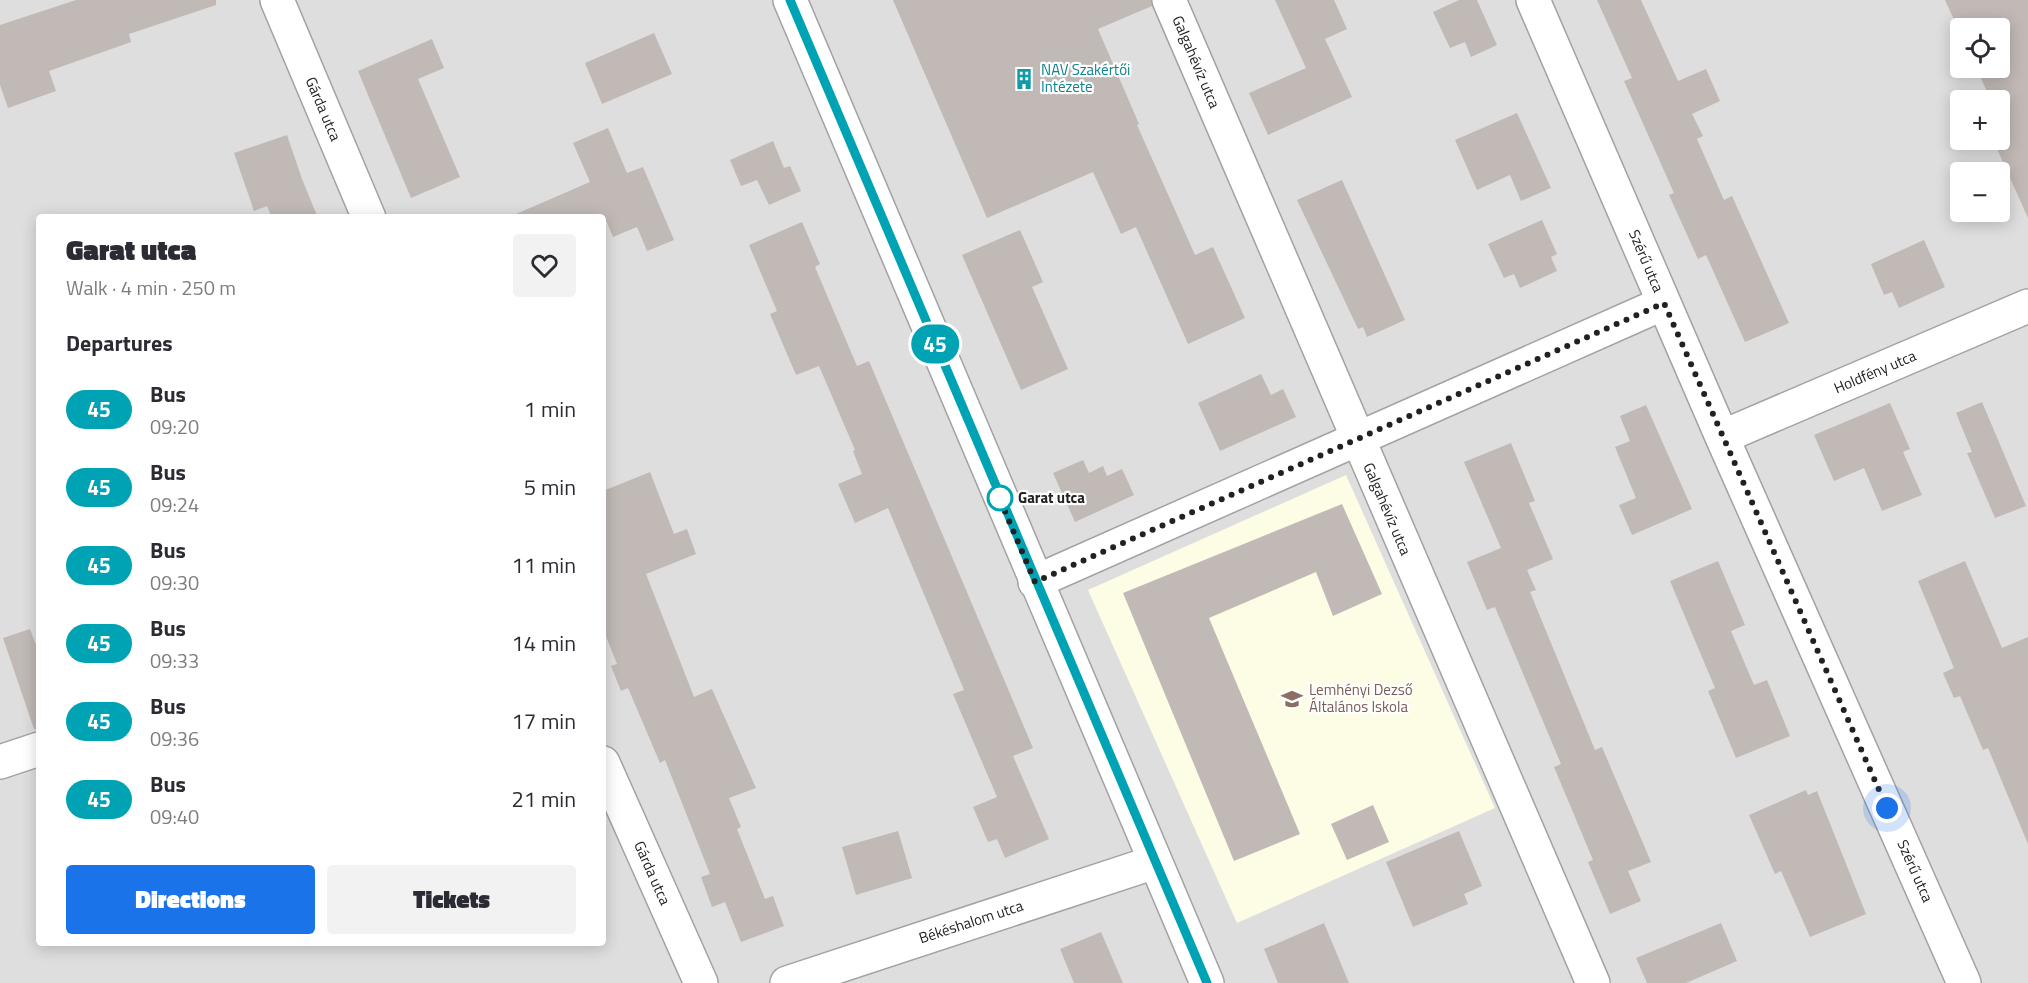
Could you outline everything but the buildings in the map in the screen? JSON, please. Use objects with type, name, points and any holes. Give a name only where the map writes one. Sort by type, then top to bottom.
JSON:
[{"type":"street","name":"Gárda utca","points":[[277,0],[367,214]]},
{"type":"street","points":[[789,0],[1207,983]]},
{"type":"street","name":"Galgahévíz utca","points":[[1169,0],[1593,983]]},
{"type":"street","name":"Szérű utca","points":[[1533,0],[1722,437],[1964,983]]},
{"type":"street","points":[[1035,582],[1664,303]]},
{"type":"street","name":"Holdfény utca","points":[[1722,437],[2028,306]]},
{"type":"street","points":[[0,762],[36,750]]},
{"type":"street","name":"Gárda utca","points":[[606,770],[701,983]]},
{"type":"street","name":"Békéshalom utca","points":[[788,983],[1155,862]]},
{"type":"shaded area","points":[[0,0],[2028,0],[2028,983],[0,983]]},
{"type":"shaded area","name":"Lemhényi Dezső Általános Iskola","points":[[1346,475],[1495,808],[1237,923],[1088,590]]},
{"type":"bus line","name":"45","points":[[790,0],[1207,983]]},
{"type":"place","name":"NAV Szakértői Intézete","points":[[1024,79]]},
{"type":"place","name":"Garat utca","points":[[1000,498]]},
{"type":"place","name":"Lemhényi Dezső Általános Iskola","points":[[1292,699]]},
{"type":"route","points":[[1000,498],[998,495],[1035,582],[1664,303],[1887,808]]}]
